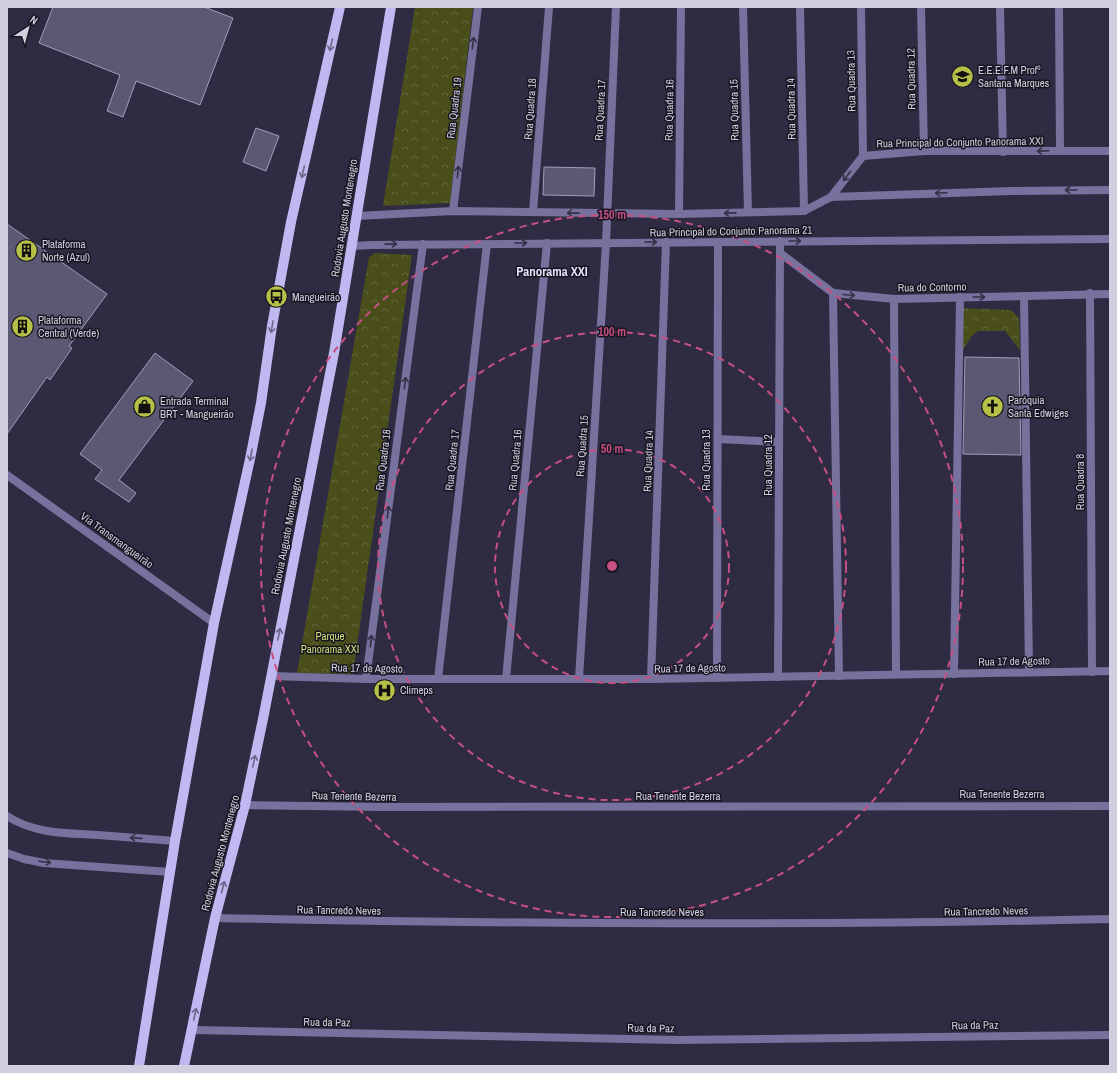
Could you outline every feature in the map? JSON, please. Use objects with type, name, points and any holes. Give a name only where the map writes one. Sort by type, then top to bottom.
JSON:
[{"type":"main road","points":[[139,1066],[175,841],[214,623],[251,452],[291,222],[340,7]]},
{"type":"main road","name":"Rodovia Augusto Montenegro","points":[[184,1066],[215,918],[246,805],[334,353],[391,7]]},
{"type":"street","name":"Rua Quadra 19","points":[[453,211],[478,7]]},
{"type":"street","name":"Rua Quadra 18","points":[[533,212],[549,7]]},
{"type":"street","name":"Rua Quadra 17","points":[[606,214],[616,7]]},
{"type":"street","name":"Rua Quadra 16","points":[[678,214],[681,7]]},
{"type":"street","name":"Rua Quadra 15","points":[[743,7],[748,212]]},
{"type":"street","name":"Rua Quadra 14","points":[[800,7],[804,210]]},
{"type":"street","name":"Rua Quadra 13","points":[[861,7],[863,156]]},
{"type":"street","name":"Rua Quadra 12","points":[[921,7],[924,151]]},
{"type":"street","points":[[1000,7],[1003,152]]},
{"type":"street","points":[[1059,7],[1060,150]]},
{"type":"street","name":"Rua Principal do Conjunto Panorama XXI","points":[[831,197],[863,156],[924,151],[1110,151]]},
{"type":"street","name":"Rua Principal do Conjunto Panorama 21","points":[[357,216],[453,211],[606,214],[748,212],[804,210],[831,197],[1012,191],[1110,190]]},
{"type":"street","name":"Rua Quadra 15","points":[[579,679],[606,243],[606,214]]},
{"type":"street","name":"Rua Principal do Conjunto Panorama 21","points":[[352,246],[423,244],[1110,238]]},
{"type":"street","points":[[780,241],[780,253],[833,293],[839,676]]},
{"type":"street","name":"Rua Quadra 14","points":[[651,680],[666,242]]},
{"type":"street","name":"Rua Quadra 13","points":[[717,678],[718,242]]},
{"type":"street","name":"Rua Quadra 16","points":[[506,679],[547,243]]},
{"type":"street","name":"Rua Quadra 18","points":[[366,679],[423,244]]},
{"type":"street","name":"Rua Quadra 17","points":[[438,679],[487,244]]},
{"type":"street","name":"Rua Quadra 12","points":[[778,677],[780,253]]},
{"type":"street","name":"Rua do Contorno","points":[[833,293],[894,299],[1090,293],[1110,294]]},
{"type":"street","name":"Rua Quadra 8","points":[[1090,293],[1092,672]]},
{"type":"street","points":[[1024,296],[1029,671]]},
{"type":"street","points":[[954,674],[960,297]]},
{"type":"street","points":[[894,299],[896,674]]},
{"type":"street","points":[[718,439],[779,442]]},
{"type":"street","name":"Via Transmangueirão","points":[[7,475],[214,623]]},
{"type":"street","name":"Rua 17 de Agosto","points":[[271,676],[366,679],[651,680],[954,674],[1029,671],[1110,671]]},
{"type":"street","name":"Rua Tenente Bezerra","points":[[246,805],[382,807],[1110,806]]},
{"type":"street","points":[[7,816],[17,823],[33,829],[54,832],[175,841]]},
{"type":"street","points":[[7,853],[24,859],[44,863],[170,872]]},
{"type":"street","name":"Rua Tancredo Neves","points":[[215,918],[507,924],[958,922],[1110,919]]},
{"type":"street","name":"Rua da Paz","points":[[192,1030],[677,1040],[1110,1035]]},
{"type":"green space","points":[[415,7],[473,7],[450,203],[383,206]]},
{"type":"green space","name":"Parque Panorama XXI","points":[[375,253],[412,255],[353,674],[297,673],[369,257]]},
{"type":"green space","points":[[960,308],[1011,310],[1019,318],[1020,350],[1005,331],[978,331],[971,337],[958,358]]},
{"type":"building","points":[[53,7],[204,7],[233,18],[200,105],[136,81],[123,117],[107,111],[120,75],[39,43]]},
{"type":"building","points":[[256,128],[279,136],[266,171],[243,162]]},
{"type":"building","points":[[544,167],[595,168],[594,196],[543,195]]},
{"type":"building","points":[[7,224],[107,294],[69,346],[72,348],[50,380],[47,377],[7,434]]},
{"type":"building","name":"Entrada Terminal BRT - Mangueirão","points":[[155,353],[193,381],[119,480],[136,493],[129,502],[95,479],[102,470],[80,454]]},
{"type":"building","name":"Paróquia Santa Edwiges","points":[[965,357],[1019,358],[1021,455],[963,454]]},
{"type":"place","name":"E.E.E.F.M Profº Santana Marques","points":[[962,76]]},
{"type":"place","name":"Plataforma Norte (Azul)","points":[[26,250]]},
{"type":"place","name":"Mangueirão","points":[[277,297]]},
{"type":"place","name":"Plataforma Central (Verde)","points":[[23,326]]},
{"type":"place","name":"Paróquia Santa Edwiges","points":[[992,406]]},
{"type":"place","name":"Entrada Terminal BRT - Mangueirão","points":[[144,407]]},
{"type":"place","name":"Climeps","points":[[385,690]]},
{"type":"district","name":"Panorama XXI","points":[[552,271]]}]
